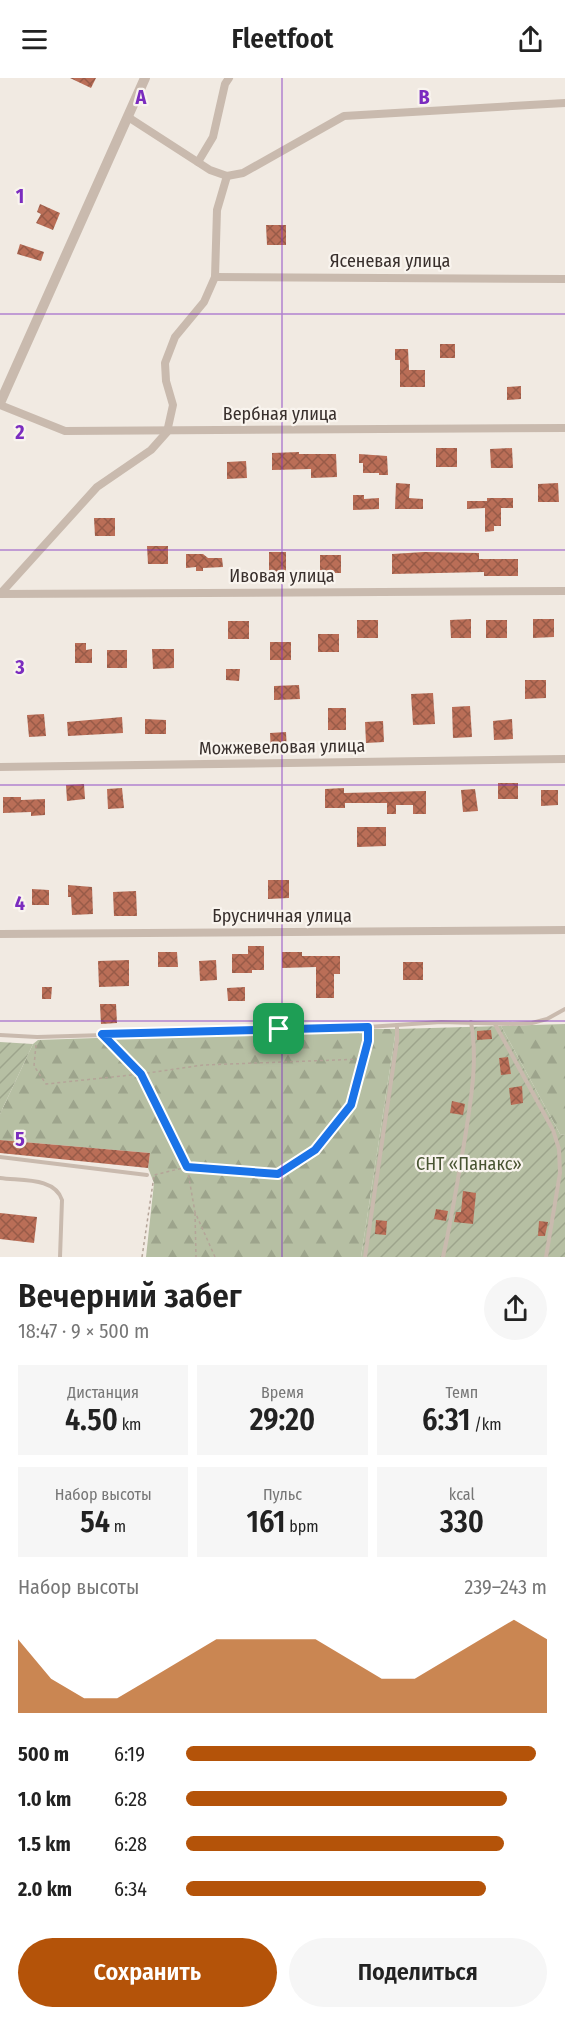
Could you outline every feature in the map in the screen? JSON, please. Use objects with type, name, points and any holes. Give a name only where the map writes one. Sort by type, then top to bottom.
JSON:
[{"type":"street","points":[[0,404],[145,78]]},
{"type":"street","points":[[198,162],[213,137],[225,84],[229,78]]},
{"type":"street","points":[[128,117],[210,170],[227,176],[243,173],[344,116],[565,103]]},
{"type":"street","points":[[1,594],[97,487],[151,450],[167,432],[173,405],[166,381],[165,363],[175,337],[204,302],[215,277],[217,210],[227,176]]},
{"type":"street","name":"Ясеневая улица","points":[[215,277],[565,279]]},
{"type":"street","name":"Вербная улица","points":[[0,404],[65,431],[565,429]]},
{"type":"street","name":"Ивовая улица","points":[[1,594],[565,591]]},
{"type":"street","name":"Можжевеловая улица","points":[[0,767],[565,759]]},
{"type":"street","name":"Брусничная улица","points":[[0,934],[565,930]]},
{"type":"lane","points":[[0,1035],[37,1037],[471,1022],[532,1023],[547,1019],[565,1009]]},
{"type":"lane","points":[[443,1257],[454,1208],[472,1091],[474,1050],[471,1022]]},
{"type":"lane","points":[[495,1024],[553,1130],[559,1149],[560,1173],[546,1257]]},
{"type":"lane","points":[[365,1257],[398,1041],[397,1025]]},
{"type":"lane","points":[[0,1157],[147,1175]]},
{"type":"lane","points":[[0,1178],[45,1184],[54,1187],[60,1193],[62,1200],[60,1257]]},
{"type":"path","points":[[147,1175],[187,1167],[278,1174],[315,1150],[351,1105],[368,1041],[368,1027]]},
{"type":"path","points":[[102,1034],[141,1074],[187,1167],[195,1212],[196,1257]]},
{"type":"path","points":[[37,1037],[34,1066],[46,1084],[203,1065],[363,1059]]},
{"type":"path","points":[[142,1257],[154,1175]]},
{"type":"path","points":[[195,1212],[215,1257]]},
{"type":"green space","points":[[565,1024],[565,1135],[560,1134],[501,1026]]},
{"type":"green space","name":"СНТ «Панакс»","points":[[501,1026],[560,1134],[565,1135],[565,1257],[361,1257],[396,1029]]},
{"type":"green space","points":[[396,1029],[361,1257],[146,1257],[154,1183],[148,1168],[150,1153],[0,1140],[0,1114],[33,1044],[38,1040]]},
{"type":"green space","points":[[0,1042],[33,1044],[0,1114]]},
{"type":"building","points":[[70,78],[96,78],[91,88]]},
{"type":"building","points":[[40,204],[60,213],[53,230],[36,223],[41,214],[37,212]]},
{"type":"building","points":[[266,225],[286,225],[286,245],[267,245]]},
{"type":"building","points":[[20,244],[44,252],[41,261],[17,254]]},
{"type":"building","points":[[440,344],[455,344],[455,358],[440,358]]},
{"type":"building","points":[[395,349],[408,349],[409,370],[425,370],[425,387],[400,387],[400,360],[395,360]]},
{"type":"building","points":[[521,386],[521,399],[507,400],[507,387]]},
{"type":"building","points":[[436,448],[457,448],[457,467],[436,467]]},
{"type":"building","points":[[512,448],[513,468],[491,468],[490,449]]},
{"type":"building","points":[[299,452],[299,454],[336,454],[337,477],[311,478],[311,469],[272,470],[272,453]]},
{"type":"building","points":[[359,454],[387,456],[388,475],[363,473],[363,463],[359,463]]},
{"type":"building","points":[[246,461],[247,478],[227,479],[227,462]]},
{"type":"building","points":[[396,483],[410,484],[409,498],[423,499],[423,509],[395,509]]},
{"type":"building","points":[[558,483],[559,502],[538,502],[538,484]]},
{"type":"building","points":[[353,495],[364,495],[364,499],[379,498],[379,509],[353,510]]},
{"type":"building","points":[[487,498],[513,498],[513,508],[501,508],[501,526],[494,526],[494,531],[485,532],[485,508],[467,509],[467,501],[487,501]]},
{"type":"building","points":[[94,518],[115,518],[115,536],[95,536]]},
{"type":"building","points":[[147,546],[168,546],[168,564],[148,564]]},
{"type":"building","points":[[269,552],[286,552],[286,572],[269,572]]},
{"type":"building","points":[[479,553],[479,559],[518,559],[518,576],[484,576],[484,572],[392,574],[392,554]]},
{"type":"building","points":[[186,554],[203,554],[208,558],[222,558],[223,567],[203,568],[203,571],[196,571],[196,567],[186,568]]},
{"type":"building","points":[[320,555],[341,555],[341,573],[320,573]]},
{"type":"building","points":[[471,619],[471,638],[451,638],[450,620]]},
{"type":"building","points":[[533,619],[554,619],[554,637],[533,638]]},
{"type":"building","points":[[357,620],[378,620],[378,638],[357,638]]},
{"type":"building","points":[[486,620],[507,620],[507,638],[486,638]]},
{"type":"building","points":[[228,621],[249,621],[249,639],[228,639]]},
{"type":"building","points":[[318,634],[339,634],[339,652],[318,652]]},
{"type":"building","points":[[270,642],[291,642],[291,660],[270,660]]},
{"type":"building","points":[[75,643],[86,643],[86,650],[92,649],[92,663],[75,663]]},
{"type":"building","points":[[152,649],[174,649],[174,668],[153,669]]},
{"type":"building","points":[[107,650],[127,650],[127,668],[107,668]]},
{"type":"building","points":[[226,669],[240,669],[239,681],[226,680]]},
{"type":"building","points":[[525,680],[546,680],[546,698],[525,699]]},
{"type":"building","points":[[299,685],[300,699],[274,700],[274,686]]},
{"type":"building","points":[[433,693],[435,724],[413,725],[411,694]]},
{"type":"building","points":[[470,706],[472,737],[453,738],[452,707]]},
{"type":"building","points":[[328,708],[346,708],[346,730],[328,730]]},
{"type":"building","points":[[44,714],[46,736],[29,737],[27,715]]},
{"type":"building","points":[[122,717],[123,733],[68,736],[67,722]]},
{"type":"building","points":[[145,719],[166,720],[166,734],[145,734]]},
{"type":"building","points":[[512,719],[513,739],[494,740],[493,721]]},
{"type":"building","points":[[383,721],[384,742],[366,743],[365,722]]},
{"type":"building","points":[[286,732],[287,752],[271,753],[270,733]]},
{"type":"building","points":[[498,783],[518,783],[518,799],[498,799]]},
{"type":"building","points":[[84,784],[85,799],[67,801],[66,785]]},
{"type":"building","points":[[122,788],[124,808],[108,809],[107,789]]},
{"type":"building","points":[[344,788],[344,793],[426,791],[426,814],[413,814],[413,805],[396,805],[396,814],[387,814],[387,803],[345,803],[345,808],[325,808],[325,789]]},
{"type":"building","points":[[475,789],[478,811],[463,812],[461,790]]},
{"type":"building","points":[[541,790],[558,790],[558,805],[541,806]]},
{"type":"building","points":[[3,797],[21,797],[21,800],[45,799],[45,815],[31,816],[31,812],[3,813]]},
{"type":"building","points":[[357,827],[386,827],[386,846],[357,847]]},
{"type":"building","points":[[268,880],[289,880],[289,898],[268,899]]},
{"type":"building","points":[[68,885],[92,887],[93,914],[72,915]]},
{"type":"building","points":[[32,889],[49,890],[49,905],[32,905]]},
{"type":"building","points":[[136,891],[137,916],[114,916],[113,892]]},
{"type":"building","points":[[248,946],[264,946],[264,970],[252,970],[252,973],[232,973],[232,954],[248,954]]},
{"type":"building","points":[[158,952],[177,952],[178,967],[158,967]]},
{"type":"building","points":[[282,952],[302,952],[302,956],[340,956],[340,974],[334,974],[334,998],[316,998],[316,967],[282,968]]},
{"type":"building","points":[[129,960],[129,986],[99,987],[98,961]]},
{"type":"building","points":[[216,960],[217,980],[200,981],[199,961]]},
{"type":"building","points":[[403,962],[423,962],[423,980],[403,980]]},
{"type":"building","points":[[42,987],[52,987],[51,999],[42,999]]},
{"type":"building","points":[[245,987],[245,1001],[228,1001],[227,988]]},
{"type":"building","points":[[100,1004],[116,1004],[117,1023],[101,1024]]},
{"type":"building","points":[[491,1030],[492,1039],[477,1040],[477,1031]]},
{"type":"building","points":[[508,1057],[511,1074],[501,1075],[499,1058]]},
{"type":"building","points":[[522,1086],[523,1103],[511,1105],[509,1088]]},
{"type":"building","points":[[452,1101],[465,1104],[463,1115],[450,1113]]},
{"type":"building","points":[[0,1140],[150,1153],[148,1168],[0,1153]]},
{"type":"building","points":[[463,1191],[476,1193],[473,1224],[454,1222],[456,1212],[461,1212]]},
{"type":"building","points":[[436,1209],[448,1211],[446,1221],[434,1219]]},
{"type":"building","points":[[0,1213],[37,1217],[34,1243],[0,1239]]},
{"type":"building","points":[[376,1220],[387,1221],[386,1235],[375,1234]]},
{"type":"building","points":[[539,1221],[548,1222],[545,1236],[538,1236]]},
{"type":"route","points":[[368,1027],[368,1041],[351,1105],[315,1150],[278,1174],[187,1167],[141,1074],[102,1034],[191,1032],[279,1029],[368,1027]]}]
